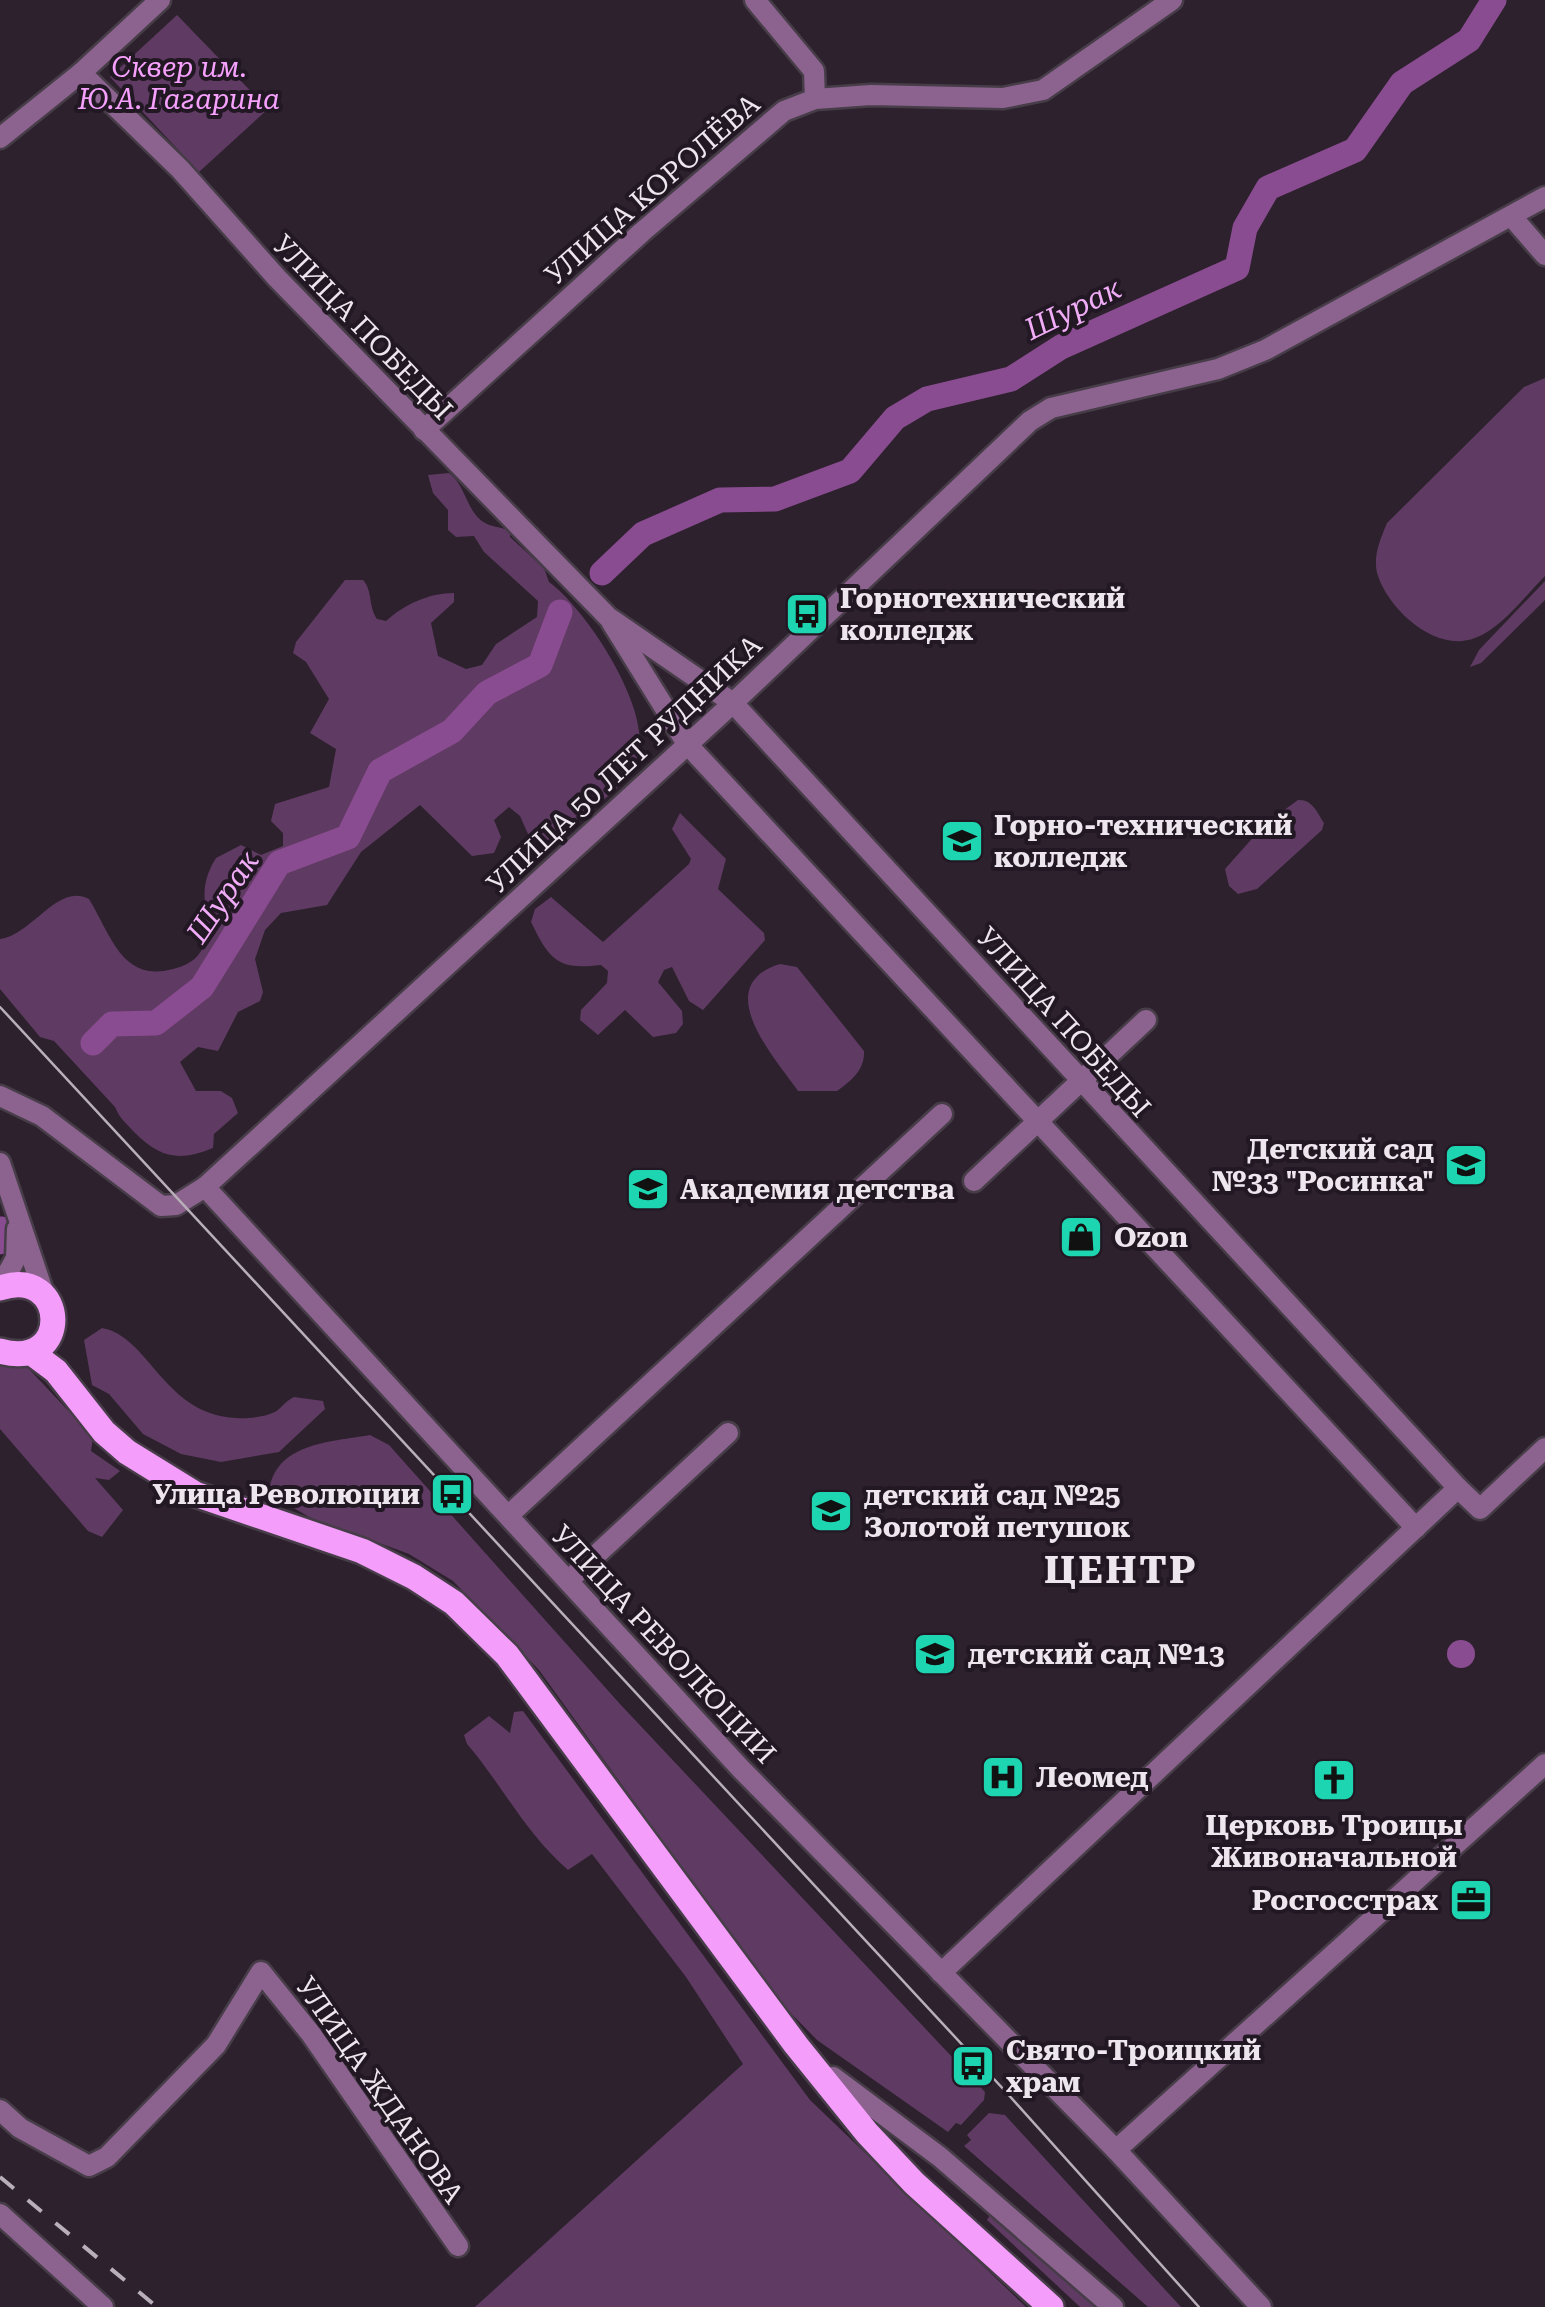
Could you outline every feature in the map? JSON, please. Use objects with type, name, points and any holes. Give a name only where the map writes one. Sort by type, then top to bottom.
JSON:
[{"type":"main road","points":[[0,1288],[24,1284],[44,1294],[83,1405]]},
{"type":"main road","points":[[0,1352],[16,1356],[32,1353],[44,1344],[54,1324]]},
{"type":"main road","points":[[32,1353],[56,1370],[104,1432],[127,1452],[195,1494],[362,1551],[414,1576],[454,1604],[507,1655],[796,2045],[914,2182],[1051,2307]]},
{"type":"street","points":[[0,138],[81,73],[160,0]]},
{"type":"street","points":[[755,0],[814,71],[815,100]]},
{"type":"street","name":"УЛИЦА КОРОЛЁВА","points":[[424,430],[784,110],[815,100],[894,94],[1003,98],[1043,90],[1172,0]]},
{"type":"street","name":"УЛИЦА ПОБЕДЫ","points":[[81,73],[180,169],[277,278],[608,617],[733,703],[1458,1488]]},
{"type":"street","name":"УЛИЦА 50 ЛЕТ РУДНИКА","points":[[205,1186],[733,703],[1030,421],[1052,408],[1218,369],[1265,350],[1545,197]]},
{"type":"street","points":[[1512,218],[1545,255]]},
{"type":"street","name":"УЛИЦА ПОБЕДЫ","points":[[608,617],[687,744],[1416,1528]]},
{"type":"street","points":[[974,1182],[1146,1020]]},
{"type":"street","points":[[0,1096],[42,1116],[161,1206],[176,1205],[205,1186]]},
{"type":"street","points":[[508,1515],[942,1114]]},
{"type":"street","points":[[0,1163],[44,1294]]},
{"type":"street","name":"УЛИЦА РЕВОЛЮЦИИ","points":[[205,1186],[741,1768],[1116,2150],[1261,2307]]},
{"type":"street","points":[[0,1288],[16,1258],[18,1212]]},
{"type":"street","points":[[569,1580],[728,1433]]},
{"type":"street","points":[[941,1973],[1458,1488],[1480,1510],[1545,1448]]},
{"type":"street","points":[[1116,2150],[1545,1764]]},
{"type":"street","name":"УЛИЦА ЖДАНОВА","points":[[0,2110],[20,2128],[89,2166],[107,2157],[216,2045],[262,1972],[458,2246]]},
{"type":"street","points":[[796,2045],[865,2105],[940,2157],[1114,2307]]},
{"type":"street","points":[[5,2226],[103,2307]]},
{"type":"green space","name":"Сквер им. Ю.А. Гагарина","points":[[177,15],[268,109],[199,172],[110,77]]},
{"type":"green space","points":[[1545,378],[1545,576],[1485,633],[1460,641],[1430,634],[1393,603],[1378,576],[1376,556],[1387,523],[1524,387]]},
{"type":"green space","points":[[449,473],[480,519],[510,531],[510,537],[544,568],[549,582],[580,613],[611,658],[634,707],[639,730],[636,760],[610,794],[548,840],[532,843],[520,816],[509,807],[494,820],[501,837],[494,853],[472,856],[420,805],[361,852],[327,905],[281,913],[265,930],[255,959],[263,992],[260,1001],[238,1012],[218,1051],[198,1047],[180,1062],[196,1091],[221,1091],[232,1098],[238,1113],[214,1134],[213,1148],[180,1156],[161,1152],[134,1132],[54,1041],[40,1037],[0,989],[0,939],[23,929],[56,903],[78,896],[89,899],[120,953],[141,969],[173,969],[198,956],[206,936],[206,883],[216,858],[241,845],[261,855],[283,846],[283,833],[271,821],[275,804],[329,787],[336,749],[310,733],[329,699],[306,662],[293,653],[296,642],[345,580],[363,580],[377,619],[386,621],[418,601],[454,593],[454,602],[431,623],[438,656],[466,669],[482,665],[496,644],[537,617],[538,601],[484,552],[474,536],[456,537],[448,530],[448,510],[433,493],[428,475]]},
{"type":"green space","points":[[1545,581],[1545,600],[1481,663],[1470,667],[1479,650]]},
{"type":"green space","points":[[1298,800],[1314,807],[1324,823],[1322,830],[1257,889],[1238,894],[1229,886],[1225,869],[1265,824]]},
{"type":"green space","points":[[680,813],[726,859],[718,889],[764,933],[765,940],[703,1010],[689,1001],[672,967],[664,970],[658,982],[682,1011],[683,1024],[676,1033],[653,1037],[625,1010],[598,1035],[580,1020],[581,1010],[607,983],[608,971],[601,965],[575,966],[557,960],[531,922],[535,909],[551,897],[603,942],[689,864],[691,859],[672,829]]},
{"type":"green space","points":[[780,964],[797,967],[864,1051],[860,1069],[837,1091],[798,1091],[754,1023],[748,1005],[750,988],[759,974]]},
{"type":"green space","points":[[102,1328],[133,1345],[174,1390],[211,1414],[261,1416],[275,1412],[294,1397],[323,1401],[325,1409],[279,1452],[221,1462],[181,1454],[143,1434],[109,1394],[92,1385],[84,1340]]},
{"type":"green space","points":[[0,1364],[28,1368],[93,1437],[91,1451],[120,1471],[109,1480],[95,1478],[123,1510],[102,1537],[88,1531],[0,1429]]},
{"type":"green space","points":[[370,1435],[389,1445],[620,1704],[985,2092],[984,2100],[961,2125],[956,2123],[948,2132],[817,2040],[775,1997],[539,1670],[453,1581],[409,1554],[309,1517],[269,1493],[273,1476],[293,1455],[322,1443]]},
{"type":"green space","points":[[523,1711],[810,2100],[1026,2307],[475,2307],[743,2064],[686,1977],[592,1854],[568,1870],[539,1841],[467,1744],[464,1735],[489,1716],[510,1733],[514,1712]]},
{"type":"green space","points":[[989,2113],[1005,2115],[1181,2307],[1148,2307],[964,2146],[971,2140],[967,2135]]},
{"type":"green space","points":[[990,2215],[1096,2307],[1080,2307],[987,2220]]},
{"type":"shaded area","points":[[1461,1640],[1471,1644],[1475,1654],[1471,1664],[1461,1668],[1451,1664],[1447,1654],[1451,1644]]},
{"type":"waterway","name":"Шурак","points":[[602,573],[643,534],[720,500],[775,499],[850,471],[895,418],[927,399],[1011,379],[1061,347],[1237,268],[1245,228],[1268,188],[1355,150],[1402,83],[1469,40],[1494,0]]},
{"type":"waterway","name":"Шурак","points":[[93,1043],[112,1024],[156,1023],[202,987],[279,863],[348,837],[380,771],[452,731],[487,693],[540,665],[560,612]]},
{"type":"waterway","name":"Шурак","points":[[0,1242],[2,1229]]},
{"type":"tram line","points":[[0,1007],[1006,2092],[1199,2307]]},
{"type":"railway","points":[[0,2177],[157,2307]]},
{"type":"place","name":"Горнотехнический колледж","points":[[807,614]]},
{"type":"place","name":"Горно-технический колледж","points":[[962,841]]},
{"type":"place","name":"Детский сад №33 \"Росинка\"","points":[[1466,1165]]},
{"type":"place","name":"Академия детства","points":[[648,1189]]},
{"type":"place","name":"Ozon","points":[[1081,1237]]},
{"type":"place","name":"Улица Революции","points":[[452,1494]]},
{"type":"place","name":"детский сад №25 Золотой петушок","points":[[831,1511]]},
{"type":"place","name":"детский сад №13","points":[[935,1654]]},
{"type":"place","name":"Леомед","points":[[1003,1777]]},
{"type":"place","name":"Церковь Троицы Живоначальной","points":[[1334,1780]]},
{"type":"place","name":"Росгосстрах","points":[[1471,1900]]},
{"type":"place","name":"Свято-Троицкий храм","points":[[973,2066]]},
{"type":"district","name":"ЦЕНТР","points":[[1121,1570]]}]
